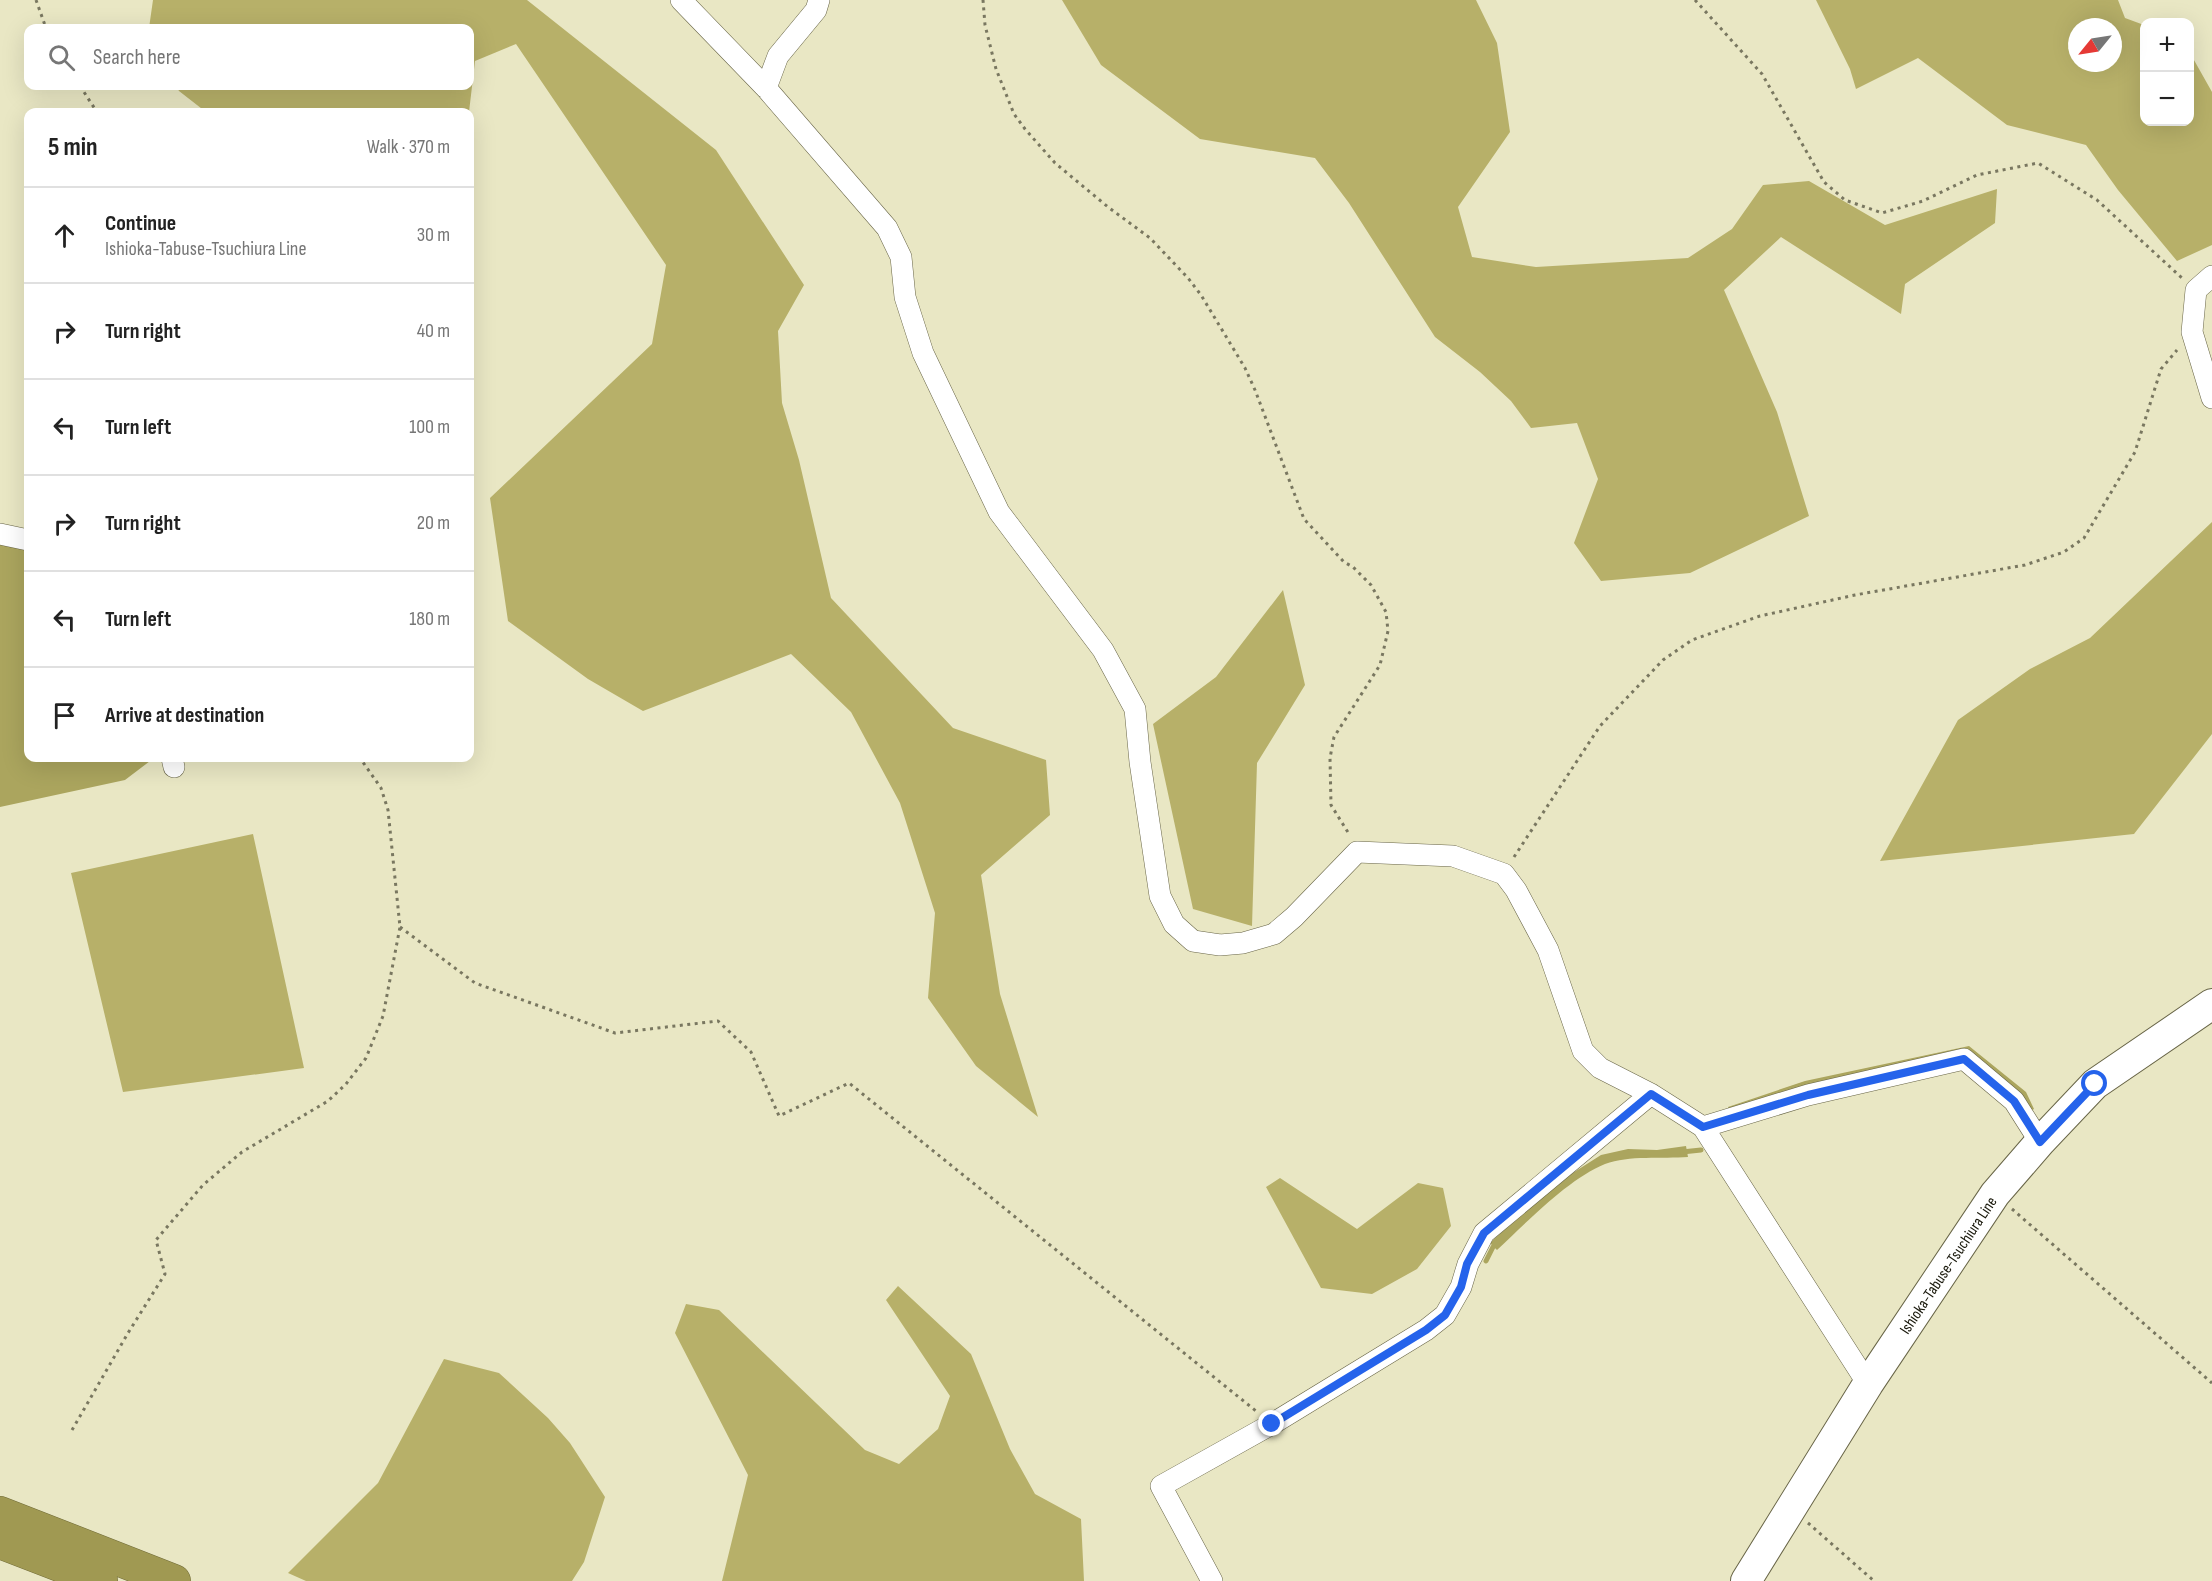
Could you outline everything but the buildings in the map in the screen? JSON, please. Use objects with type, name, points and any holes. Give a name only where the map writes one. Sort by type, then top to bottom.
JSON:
[{"type":"highway","points":[[0,1514],[174,1581]]},
{"type":"highway","points":[[0,1542],[101,1581]]},
{"type":"main road","name":"Ishioka-Tabuse-Tsuchiura Line","points":[[1746,1581],[1868,1384],[1995,1194],[2095,1084],[2212,1004]]},
{"type":"street","points":[[681,0],[766,88],[887,228],[901,257],[905,297],[923,353],[999,512],[1103,650],[1135,709],[1140,762],[1160,896],[1174,924],[1193,941],[1220,945],[1243,944],[1274,934],[1294,917],[1358,852],[1453,856],[1504,874],[1516,890],[1548,950],[1583,1051],[1600,1068],[1651,1094],[1703,1127],[1868,1384]]},
{"type":"street","points":[[766,88],[778,56],[816,10],[819,0]]},
{"type":"street","points":[[2212,276],[2196,290],[2192,332],[2212,398]]},
{"type":"street","points":[[0,534],[24,539]]},
{"type":"street","points":[[1703,1127],[1808,1095],[1964,1059],[2014,1101],[2040,1142]]},
{"type":"street","points":[[1212,1581],[1161,1486],[1272,1424],[1426,1330],[1445,1315],[1461,1287],[1467,1264],[1484,1233],[1651,1094]]},
{"type":"path","points":[[36,0],[45,24]]},
{"type":"path","points":[[983,0],[985,25],[996,69],[1014,114],[1055,163],[1150,238],[1188,278],[1245,368],[1304,519],[1344,562],[1353,567],[1371,585],[1386,612],[1388,631],[1380,665],[1334,738],[1330,758],[1331,805],[1358,852]]},
{"type":"path","points":[[1695,0],[1762,74],[1824,182],[1845,200],[1882,213],[1923,201],[1977,175],[2038,163],[2097,200],[2196,290]]},
{"type":"path","points":[[83,90],[94,108]]},
{"type":"path","points":[[1504,874],[1600,726],[1663,660],[1692,640],[1760,615],[1855,595],[2025,565],[2064,552],[2084,538],[2135,452],[2162,369],[2192,332]]},
{"type":"path","points":[[72,1431],[165,1274],[156,1240],[203,1185],[242,1152],[328,1101],[346,1084],[366,1058],[383,1016],[400,927],[388,810],[381,788],[363,762]]},
{"type":"path","points":[[400,927],[475,984],[615,1033],[718,1021],[751,1052],[779,1116],[849,1083],[1272,1424]]},
{"type":"path","points":[[1995,1194],[2212,1383]]},
{"type":"path","points":[[1791,1508],[1874,1581]]},
{"type":"shaded area","points":[[153,0],[527,0],[716,150],[804,285],[778,331],[782,403],[799,460],[831,598],[953,728],[1046,760],[1050,815],[981,875],[1000,994],[1038,1117],[976,1066],[928,998],[935,913],[900,803],[851,712],[791,654],[643,711],[588,679],[508,621],[490,498],[652,344],[666,265],[516,44],[475,61],[474,70],[474,24],[150,24]]},
{"type":"shaded area","points":[[1062,0],[1476,0],[1497,43],[1510,132],[1458,207],[1472,257],[1536,267],[1688,258],[1732,229],[1763,185],[1809,181],[1885,225],[1997,189],[1995,223],[1905,284],[1901,314],[1781,237],[1724,290],[1777,412],[1809,516],[1690,573],[1601,581],[1574,543],[1598,479],[1577,423],[1531,428],[1511,401],[1480,372],[1435,337],[1349,203],[1315,158],[1200,139],[1101,65]]},
{"type":"shaded area","points":[[1816,0],[2118,0],[2125,18],[2140,24],[2140,126],[2194,126],[2194,60],[2212,92],[2212,245],[2177,261],[2118,190],[2086,145],[2007,125],[1918,58],[1856,89],[1850,69]]},
{"type":"shaded area","points":[[472,90],[469,108],[201,108],[179,91]]},
{"type":"shaded area","points":[[2212,522],[2212,734],[2134,834],[1880,861],[1958,720],[2030,669],[2090,638]]},
{"type":"shaded area","points":[[0,544],[24,548],[24,762],[149,762],[125,780],[0,807]]},
{"type":"shaded area","points":[[1283,590],[1305,685],[1257,763],[1252,926],[1193,909],[1153,724],[1216,677]]},
{"type":"shaded area","points":[[253,834],[304,1068],[123,1092],[71,873]]},
{"type":"shaded area","points":[[1969,1046],[2026,1092],[2034,1109],[2025,1113],[1966,1054],[1731,1116],[1728,1107],[1805,1081]]},
{"type":"shaded area","points":[[1686,1146],[1688,1157],[1624,1159],[1605,1164],[1577,1180],[1548,1202],[1497,1250],[1490,1243],[1546,1190],[1601,1155],[1628,1149],[1657,1150]]},
{"type":"shaded area","points":[[1280,1178],[1357,1229],[1418,1183],[1443,1188],[1451,1226],[1417,1269],[1372,1294],[1321,1288],[1266,1187]]},
{"type":"shaded area","points":[[898,1286],[971,1354],[1010,1449],[1035,1494],[1081,1519],[1084,1581],[722,1581],[748,1475],[675,1333],[686,1304],[719,1310],[865,1450],[899,1464],[938,1429],[950,1396],[886,1300]]},
{"type":"shaded area","points":[[444,1359],[499,1373],[548,1418],[570,1443],[605,1497],[584,1562],[572,1581],[306,1581],[288,1573],[378,1483]]},
{"type":"waterway","points":[[1682,1152],[1701,1150]]},
{"type":"waterway","points":[[1486,1261],[1498,1242]]},
{"type":"route","points":[[1272,1424],[1426,1330],[1445,1315],[1461,1287],[1467,1264],[1484,1233],[1651,1094],[1703,1127],[1808,1095],[1964,1059],[2014,1101],[2040,1142],[2095,1084]]}]
